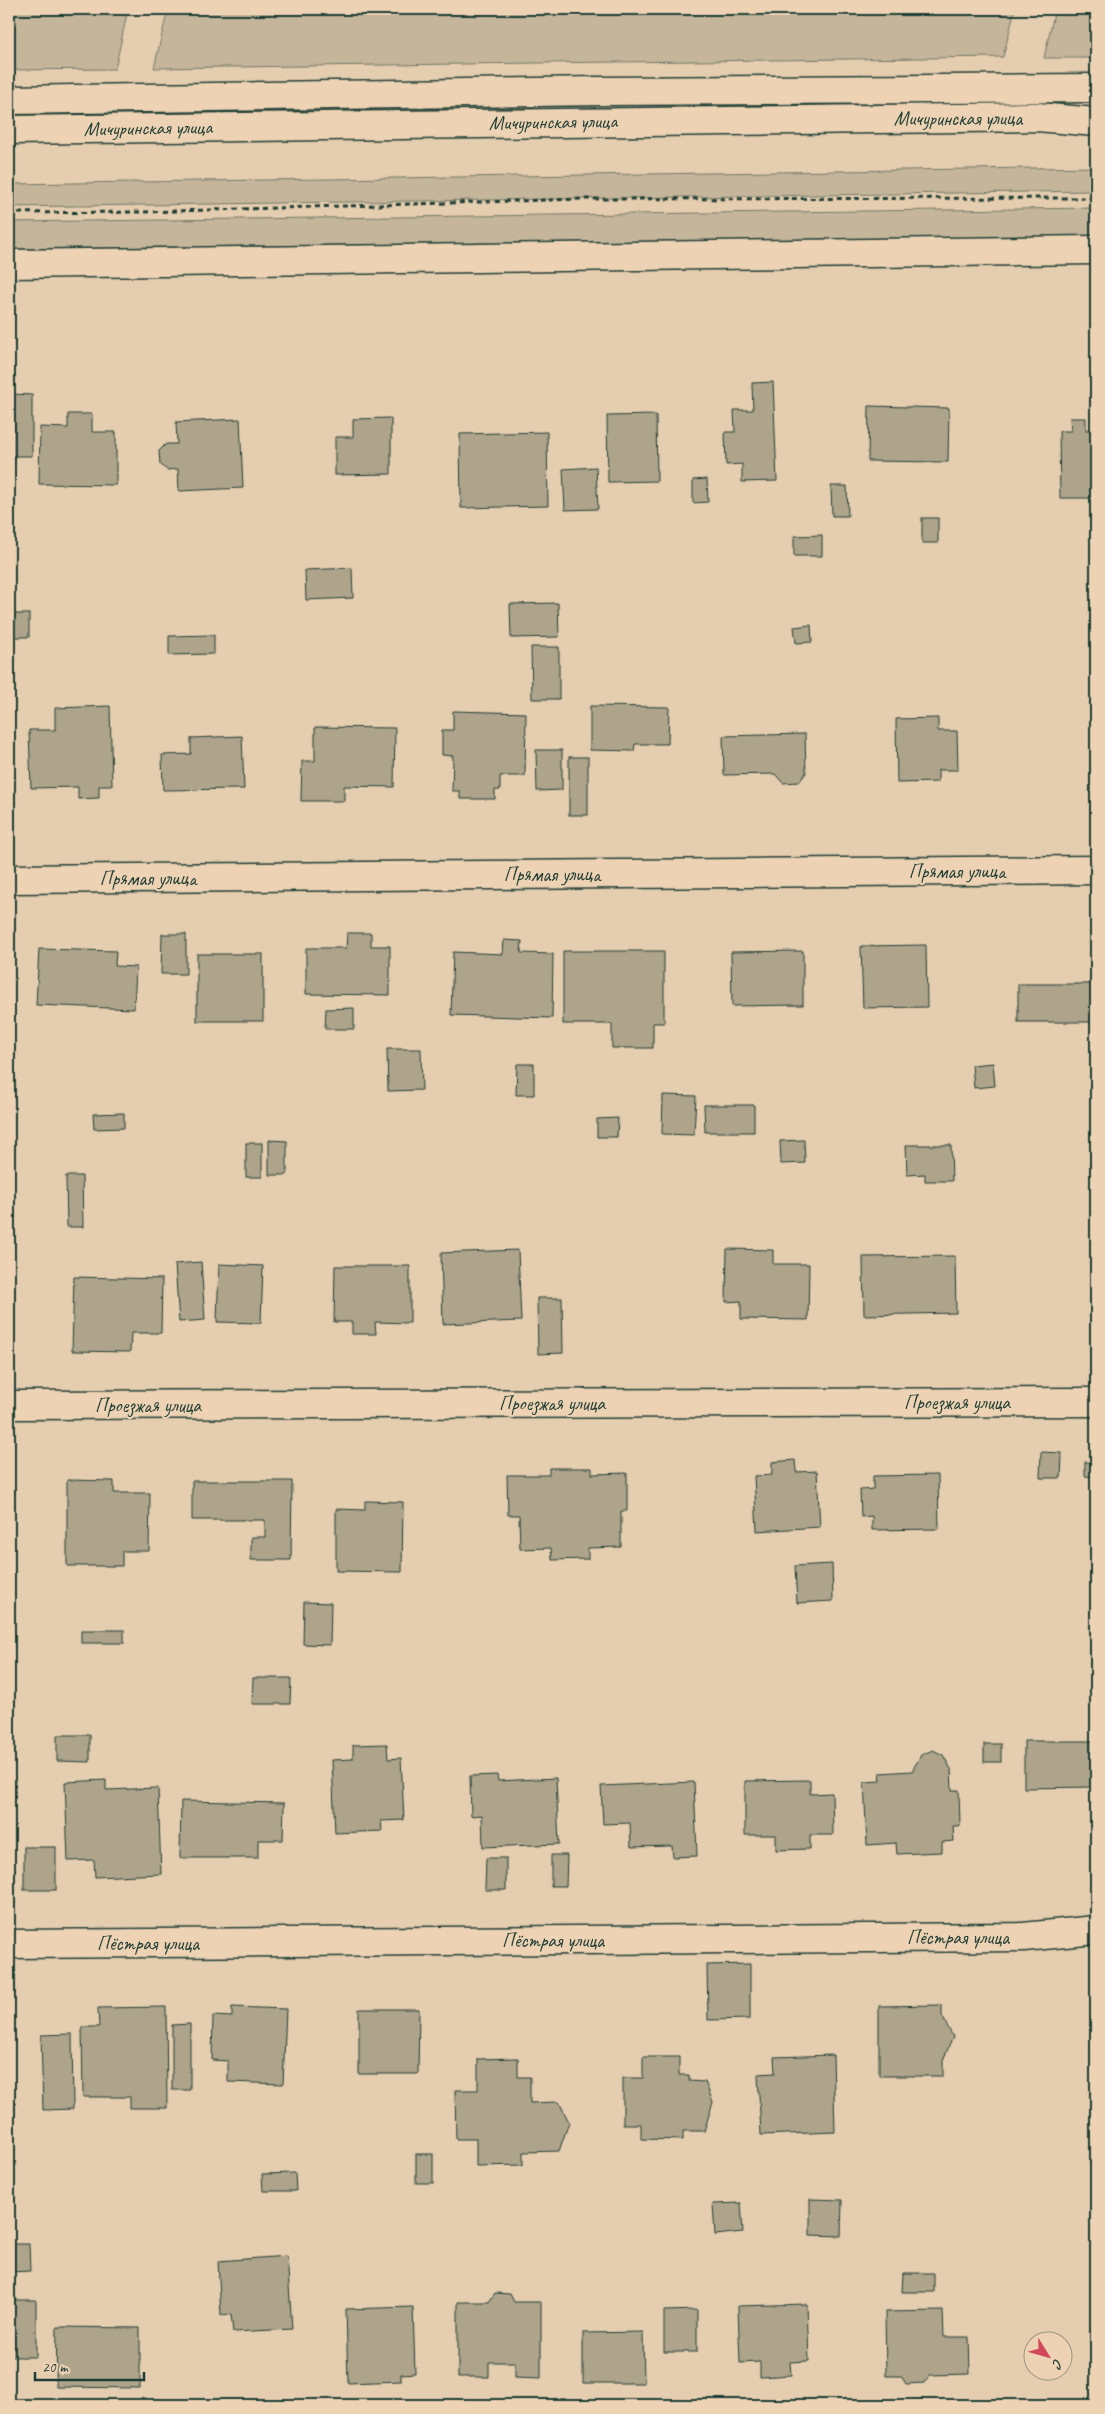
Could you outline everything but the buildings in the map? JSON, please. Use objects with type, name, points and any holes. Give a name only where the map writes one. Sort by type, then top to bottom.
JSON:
[{"type":"street","name":"Мичуринская улица","points":[[9,100],[599,91],[1096,88]]},
{"type":"street","name":"Мичуринская улица","points":[[9,130],[1017,118],[1096,122]]},
{"type":"street","points":[[9,264],[1096,250]]},
{"type":"street","name":"Прямая улица","points":[[9,879],[1096,870]]},
{"type":"street","name":"Проезжая улица","points":[[9,1405],[1096,1402]]},
{"type":"street","name":"Пёстрая улица","points":[[9,1944],[1023,1937],[1096,1930]]},
{"type":"path","points":[[9,213],[141,212],[582,200],[1096,198]]},
{"type":"shaded area","points":[[9,9],[128,9],[115,69],[9,70]]},
{"type":"shaded area","points":[[168,9],[1015,9],[1003,57],[154,68]]},
{"type":"shaded area","points":[[1055,9],[1096,9],[1096,58],[1044,58]]},
{"type":"shaded area","points":[[1096,167],[1096,191],[9,207],[9,184]]},
{"type":"shaded area","points":[[1096,208],[1096,236],[9,249],[9,222]]}]
